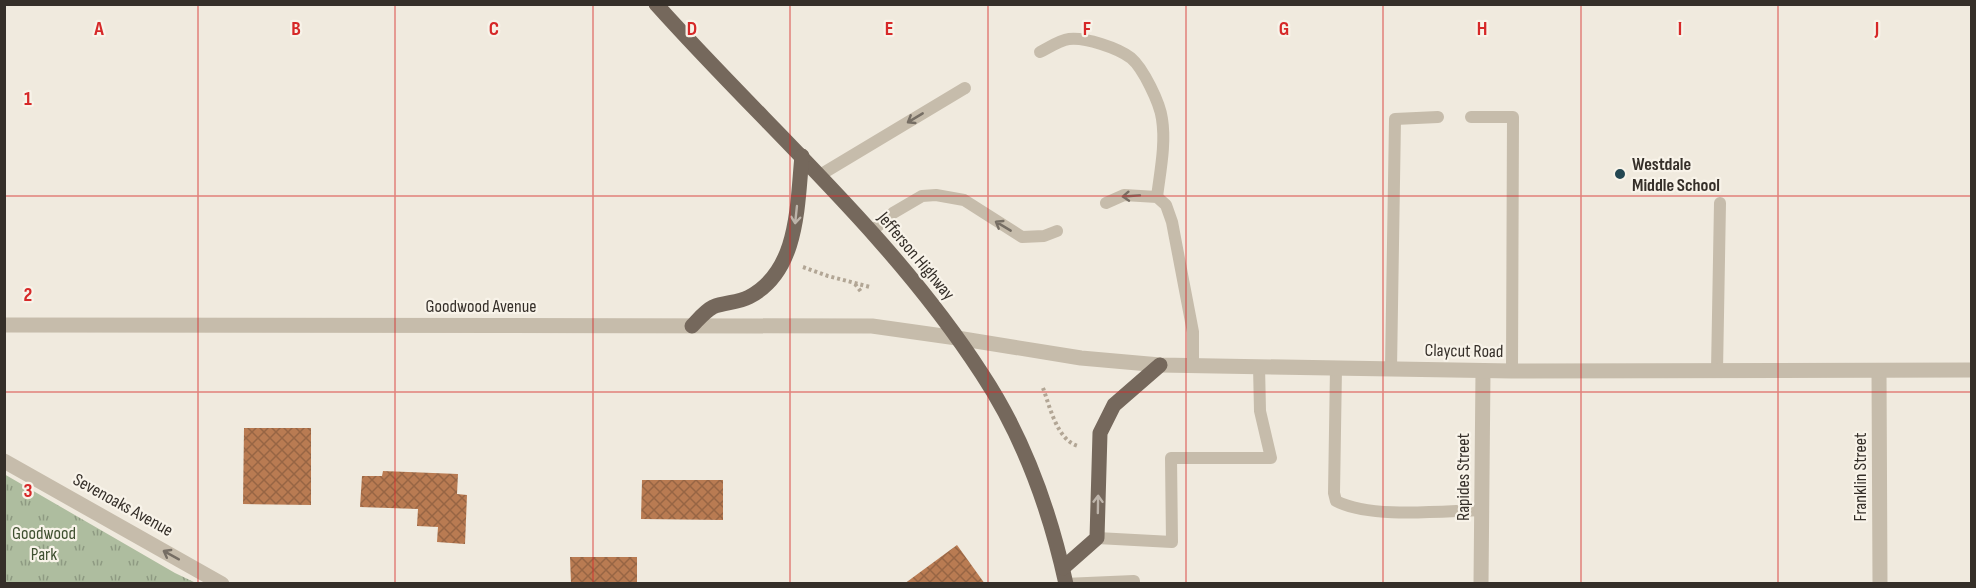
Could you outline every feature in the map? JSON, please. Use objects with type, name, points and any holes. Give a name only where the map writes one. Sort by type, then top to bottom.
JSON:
[{"type":"main road","name":"Jefferson Highway","points":[[656,4],[872,231],[918,285],[957,338],[984,376],[1021,448],[1051,525],[1065,579]]},
{"type":"main road","points":[[692,326],[712,308],[747,298],[767,286],[786,255],[795,229],[802,156]]},
{"type":"main road","points":[[1065,579],[1097,538],[1100,433],[1114,405],[1160,365]]},
{"type":"street","name":"Goodwood Avenue","points":[[4,325],[872,326],[957,338]]},
{"type":"street","name":"Claycut Road","points":[[957,338],[1081,358],[1160,365],[1483,371],[1971,370]]},
{"type":"street","name":"Rapides Street","points":[[1481,584],[1483,371]]},
{"type":"street","name":"Franklin Street","points":[[1880,371],[1880,584]]},
{"type":"street","name":"Sevenoaks Avenue","points":[[4,461],[222,584]]},
{"type":"lane","points":[[1040,52],[1069,39],[1088,41],[1117,49],[1132,59],[1156,99],[1162,119],[1162,154],[1157,197]]},
{"type":"lane","points":[[820,175],[965,88]]},
{"type":"lane","points":[[1391,369],[1395,119],[1438,117]]},
{"type":"lane","points":[[1471,117],[1513,117],[1512,371]]},
{"type":"lane","points":[[872,231],[893,213],[922,196],[936,195],[964,200],[1022,237],[1044,236],[1057,231]]},
{"type":"lane","points":[[1106,203],[1124,195],[1157,197],[1166,205],[1172,222],[1193,332],[1193,366]]},
{"type":"lane","points":[[1717,371],[1720,203]]},
{"type":"lane","points":[[1097,538],[1172,542],[1171,458],[1271,458],[1260,411],[1258,366]]},
{"type":"lane","points":[[1336,368],[1334,493],[1336,501],[1359,510],[1407,512],[1482,510]]},
{"type":"lane","points":[[1065,579],[1134,580],[1134,584]]},
{"type":"path","points":[[796,265],[870,287]]},
{"type":"path","points":[[854,283],[861,293]]},
{"type":"path","points":[[1042,388],[1064,437],[1072,444],[1085,448]]},
{"type":"green space","name":"Goodwood Park","points":[[4,474],[175,573],[196,583],[5,583]]},
{"type":"building","points":[[244,428],[311,428],[311,505],[243,504]]},
{"type":"building","points":[[383,471],[458,474],[457,494],[467,495],[465,544],[437,542],[438,527],[417,526],[418,509],[360,507],[362,476],[382,476]]},
{"type":"building","points":[[642,480],[723,480],[723,520],[641,519]]},
{"type":"building","points":[[957,545],[985,584],[904,584]]},
{"type":"building","points":[[570,557],[637,557],[637,584],[571,584]]},
{"type":"place","name":"Westdale Middle School","points":[[1620,174]]}]
